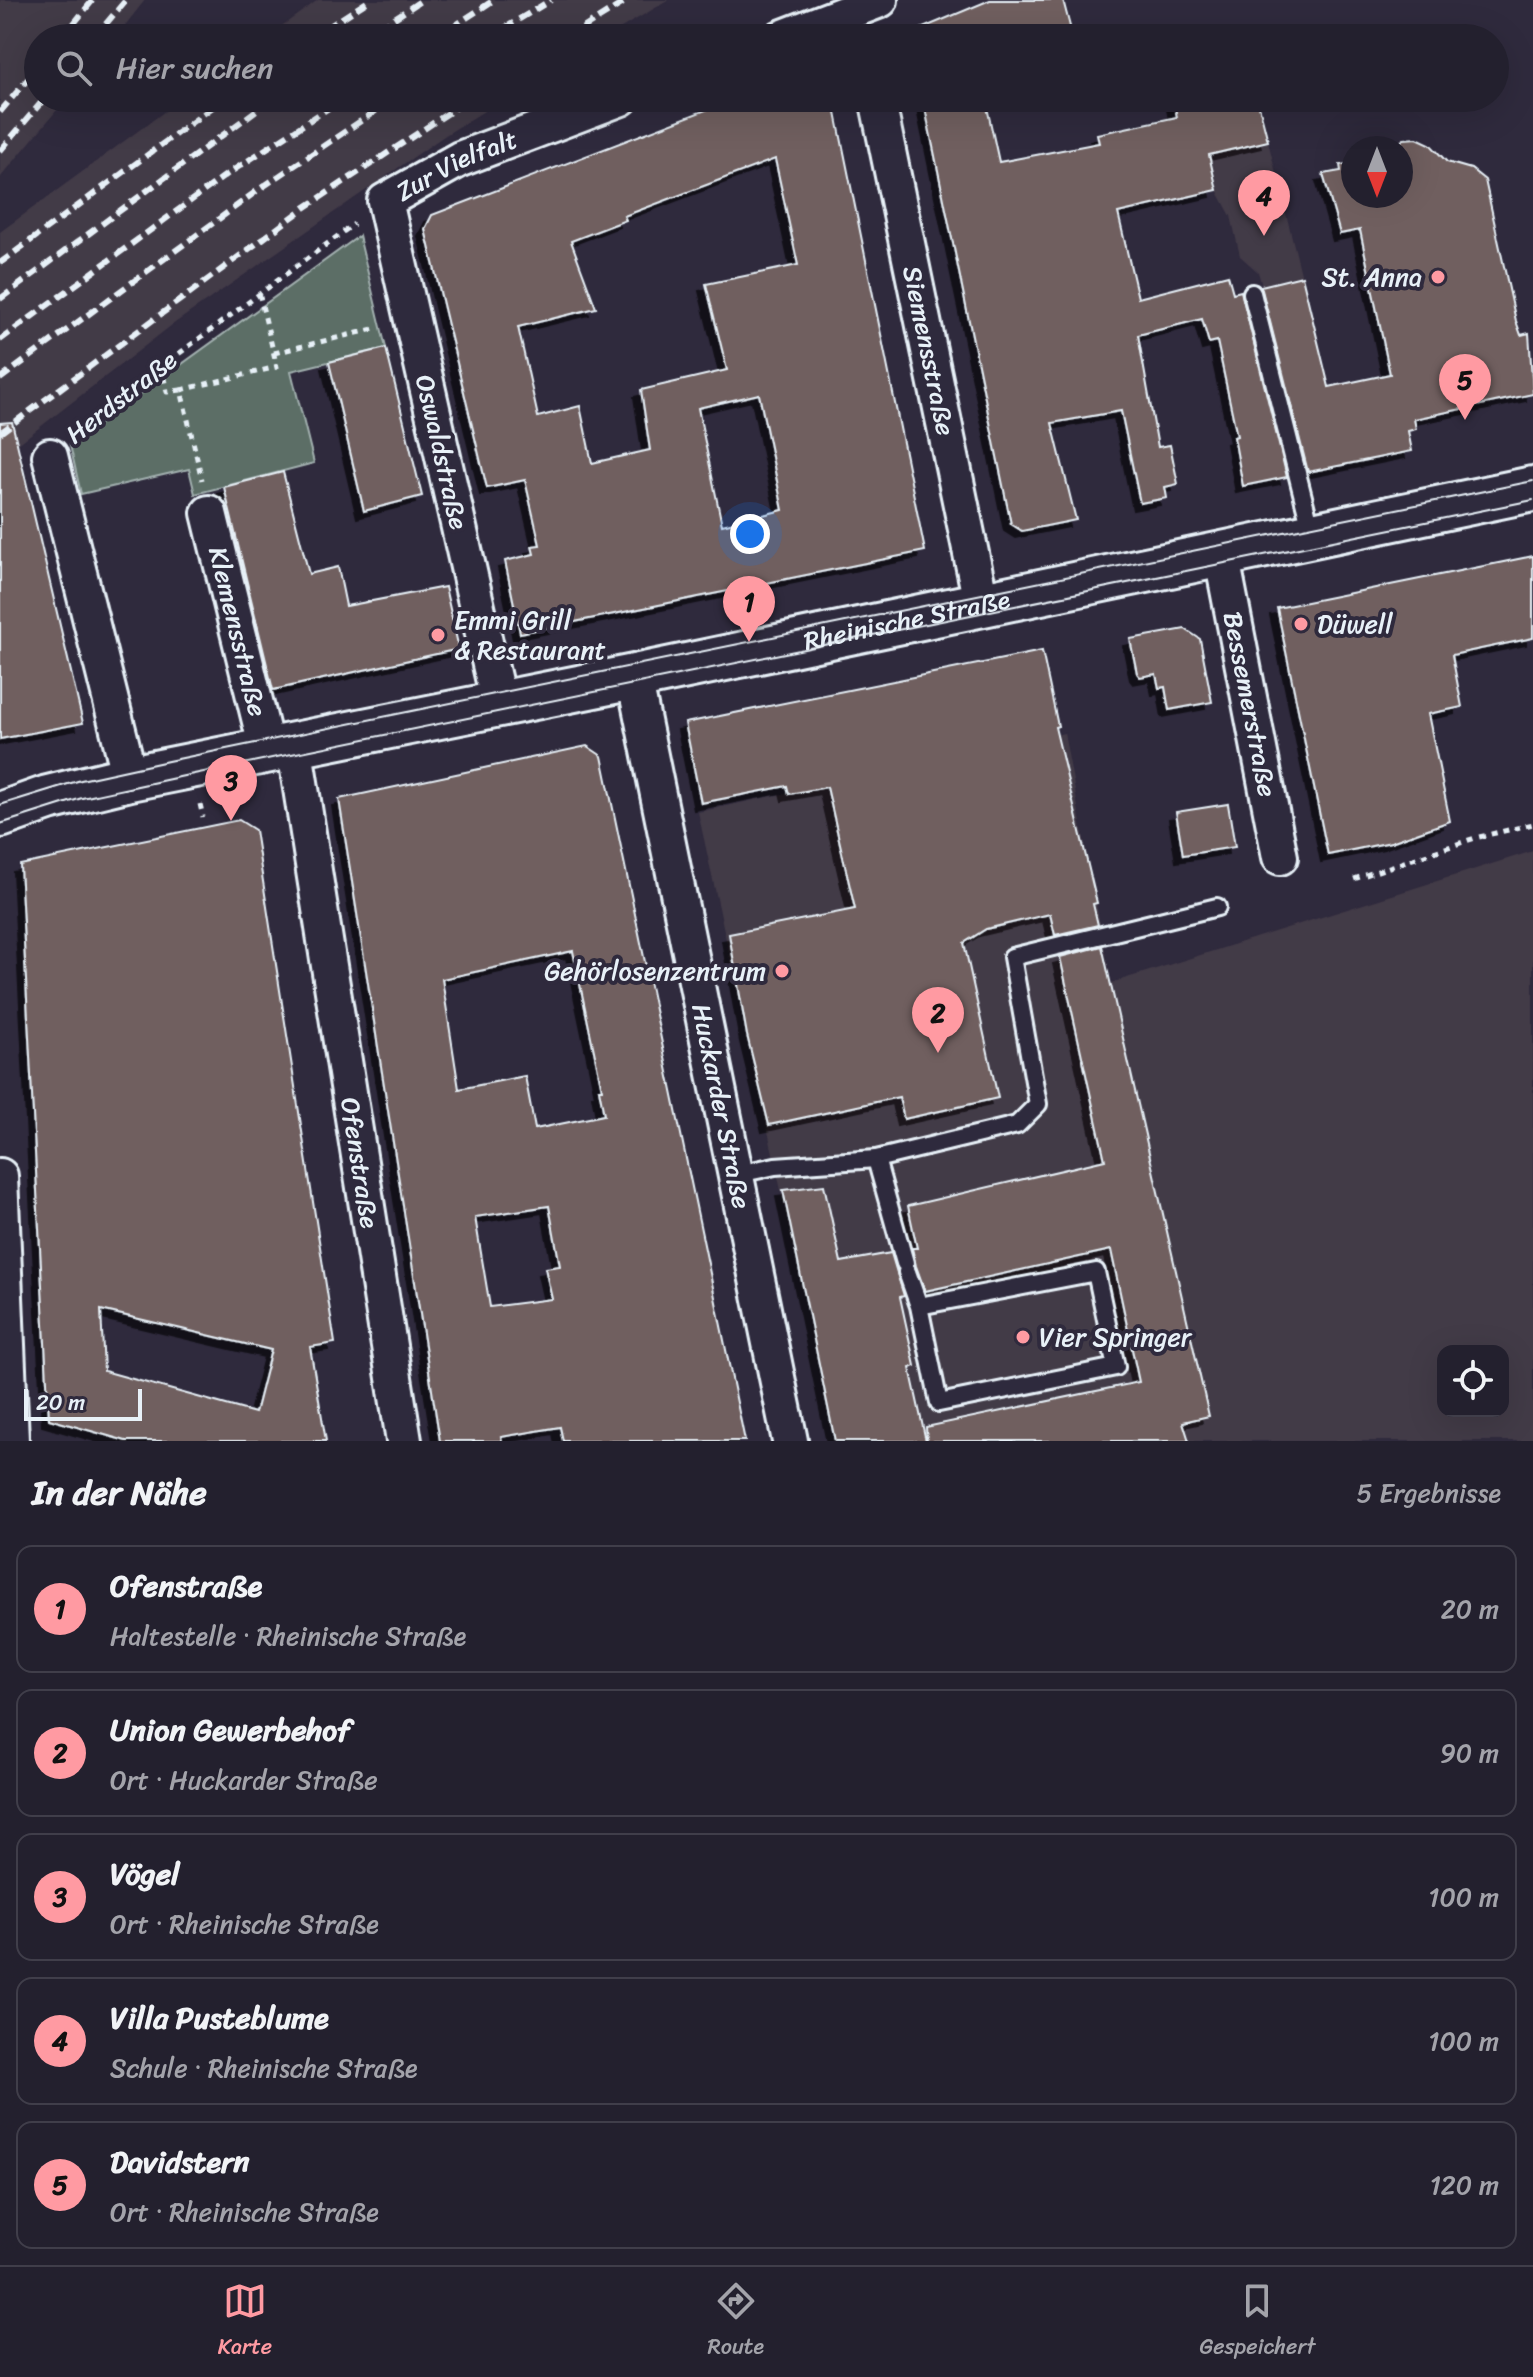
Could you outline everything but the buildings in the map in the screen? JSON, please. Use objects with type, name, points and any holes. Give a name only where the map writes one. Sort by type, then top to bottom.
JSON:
[{"type":"main road","name":"Rheinische Straße","points":[[0,815],[48,798],[130,778],[634,677],[1533,489]]},
{"type":"street","points":[[834,24],[868,15]]},
{"type":"street","name":"Zur Vielfalt","points":[[385,201],[460,159],[584,112]]},
{"type":"street","name":"Siemensstraße","points":[[880,112],[981,602]]},
{"type":"street","name":"Oswaldstraße","points":[[385,201],[499,704]]},
{"type":"street","name":"Herdstraße","points":[[50,456],[130,778]]},
{"type":"street","name":"Klemensstraße","points":[[209,513],[280,747]]},
{"type":"street","name":"Bessemerstraße","points":[[1221,553],[1280,857]]},
{"type":"street","name":"Huckarder Straße","points":[[634,677],[790,1441]]},
{"type":"street","name":"Ofenstraße","points":[[280,747],[404,1441]]},
{"type":"street","points":[[0,1176],[11,1441]]},
{"type":"lane","points":[[1252,293],[1312,534]]},
{"type":"lane","points":[[734,1175],[775,1166],[876,1159],[1017,1125],[1038,1104],[1012,957],[1217,907]]},
{"type":"lane","points":[[876,1159],[919,1306],[939,1403],[1116,1367],[1096,1272],[919,1306]]},
{"type":"path","name":"Herdstraße","points":[[50,456],[77,428],[385,201]]},
{"type":"path","points":[[161,365],[167,392],[277,367],[259,293]]},
{"type":"path","points":[[274,353],[412,320]]},
{"type":"path","points":[[181,390],[209,513]]},
{"type":"path","points":[[1354,879],[1475,838],[1533,824]]},
{"type":"shaded area","points":[[0,0],[145,0],[126,24],[24,24],[24,112],[55,112],[0,178]]},
{"type":"shaded area","points":[[318,0],[669,0],[628,24],[285,24]]},
{"type":"shaded area","points":[[164,112],[483,112],[172,325],[0,458],[0,232]]},
{"type":"shaded area","points":[[1268,141],[1312,318],[1262,286],[1258,272],[1240,256],[1231,216],[1217,190],[1209,155]]},
{"type":"shaded area","points":[[1064,733],[1111,983],[1533,851],[1533,1441],[836,1441],[698,812]]},
{"type":"green space","points":[[359,236],[386,348],[291,371],[314,463],[195,494],[189,469],[81,494],[70,445]]},
{"type":"tram line","points":[[0,805],[81,780],[168,761],[1533,481]]},
{"type":"tram line","points":[[0,824],[82,798],[184,776],[1533,500]]},
{"type":"railway","points":[[73,24],[93,0]]},
{"type":"railway","points":[[106,24],[126,0]]},
{"type":"railway","points":[[333,24],[370,0]]},
{"type":"railway","points":[[385,24],[422,0]]},
{"type":"railway","points":[[457,24],[494,0]]},
{"type":"railway","points":[[511,24],[551,0]]},
{"type":"railway","points":[[589,24],[628,0]]},
{"type":"railway","points":[[0,112],[24,84]]},
{"type":"railway","points":[[0,151],[33,112]]},
{"type":"railway","points":[[0,263],[206,112]]},
{"type":"railway","points":[[0,299],[254,112]]},
{"type":"railway","points":[[0,340],[226,175],[323,112]]},
{"type":"railway","points":[[0,379],[261,188],[374,112]]},
{"type":"railway","points":[[0,433],[306,207],[450,112]]},
{"type":"place","name":"Villa Pusteblume","points":[[1264,236]]},
{"type":"place","name":"St. Anna","points":[[1438,277]]},
{"type":"place","name":"Davidstern","points":[[1465,420]]},
{"type":"place","name":"Düwell","points":[[1301,624]]},
{"type":"place","name":"Emmi Grill & Restaurant","points":[[438,635]]},
{"type":"place","name":"Ofenstraße","points":[[749,642]]},
{"type":"place","name":"Vögel","points":[[231,821]]},
{"type":"place","name":"Gehörlosenzentrum","points":[[782,971]]},
{"type":"place","name":"Union Gewerbehof","points":[[938,1053]]},
{"type":"place","name":"Vier Springer","points":[[1023,1337]]}]
